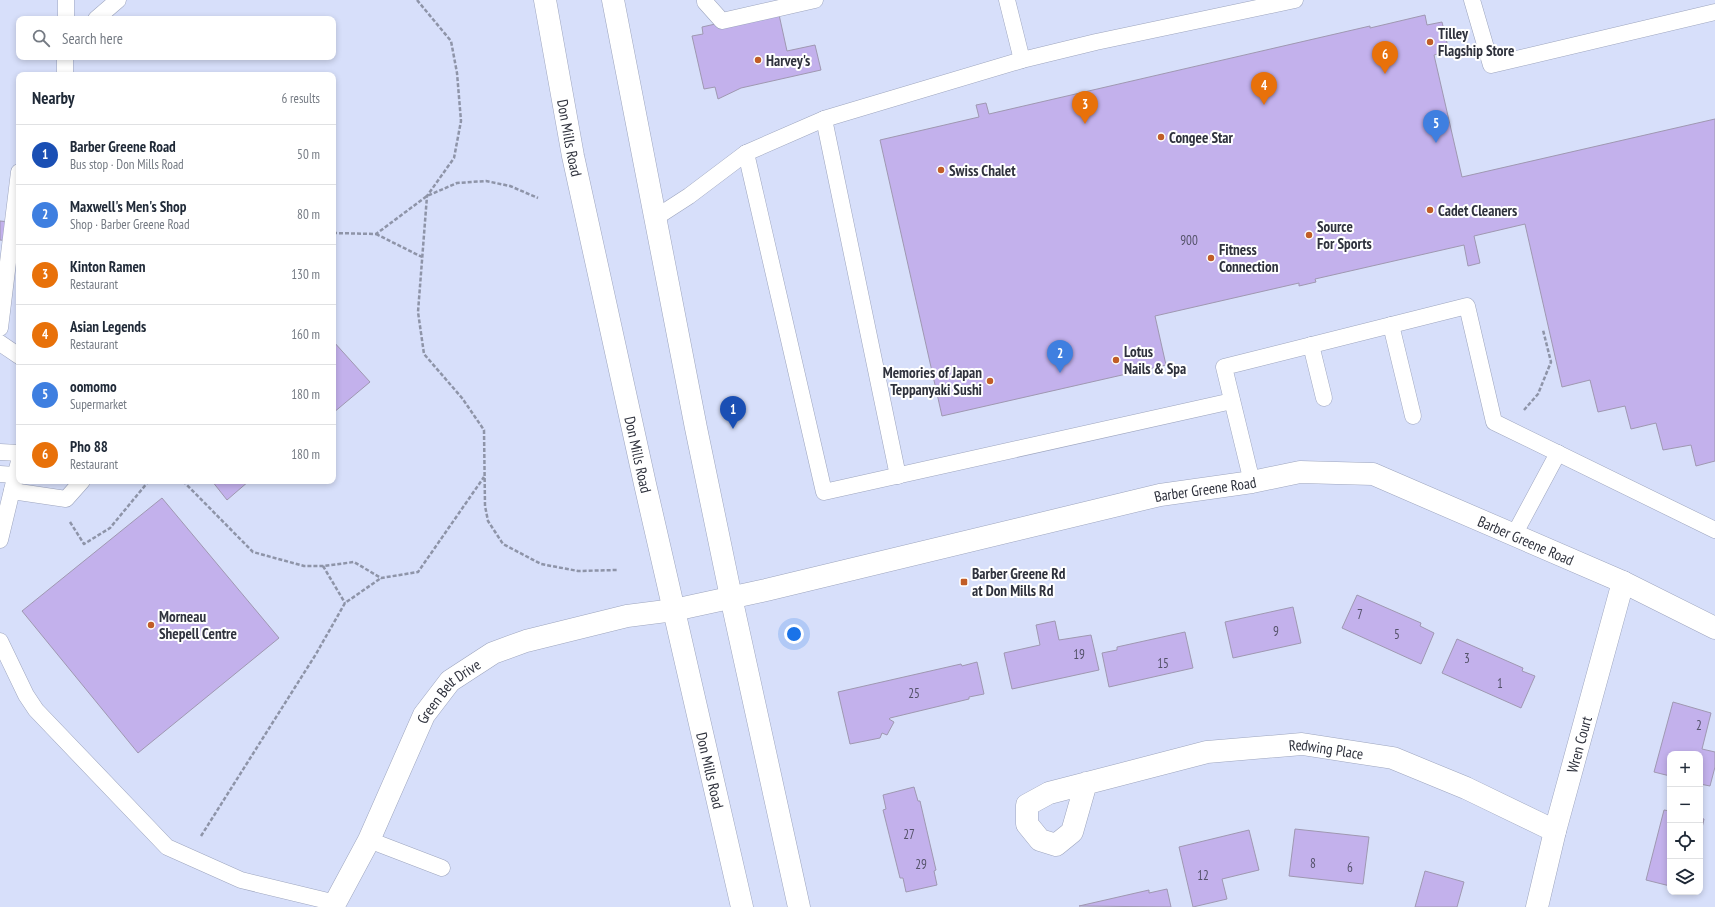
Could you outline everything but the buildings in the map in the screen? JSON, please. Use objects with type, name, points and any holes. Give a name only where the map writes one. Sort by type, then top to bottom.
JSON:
[{"type":"street","name":"Don Mills Road","points":[[545,0],[573,156],[645,484],[742,907]]},
{"type":"street","points":[[612,0],[731,597],[800,907]]},
{"type":"street","name":"Barber Greene Road","points":[[674,610],[1160,495],[1252,482],[1300,472],[1373,474],[1623,582],[1715,628]]},
{"type":"street","name":"Wren Court","points":[[1537,907],[1555,831],[1623,582]]},
{"type":"street","name":"Green Belt Drive","points":[[334,905],[369,840],[424,715],[450,681],[493,653],[526,641],[627,616],[674,610]]},
{"type":"street","name":"Redwing Place","points":[[1086,783],[1207,752],[1302,744],[1393,758],[1466,788],[1555,831]]},
{"type":"lane","points":[[66,0],[66,16]]},
{"type":"lane","points":[[99,16],[118,0]]},
{"type":"lane","points":[[705,0],[705,2],[722,21],[815,0]]},
{"type":"lane","points":[[1007,0],[1022,60]]},
{"type":"lane","points":[[655,218],[689,196],[746,153],[824,119],[1022,60],[1096,42],[1296,0]]},
{"type":"lane","points":[[1472,0],[1491,65],[1715,12]]},
{"type":"lane","points":[[64,72],[65,60]]},
{"type":"lane","points":[[824,119],[898,476]]},
{"type":"lane","points":[[746,153],[824,492],[1232,401]]},
{"type":"lane","points":[[0,328],[16,197]]},
{"type":"lane","points":[[1252,482],[1224,368],[1467,306],[1494,422],[1715,530]]},
{"type":"lane","points":[[1391,325],[1413,416]]},
{"type":"lane","points":[[0,342],[16,354]]},
{"type":"lane","points":[[1311,345],[1324,398]]},
{"type":"lane","points":[[0,452],[16,454]]},
{"type":"lane","points":[[1514,535],[1558,453]]},
{"type":"lane","points":[[0,540],[9,482],[66,499],[79,484]]},
{"type":"lane","points":[[0,642],[26,695],[36,710],[167,847],[241,880],[334,905]]},
{"type":"lane","points":[[369,840],[442,868]]},
{"type":"path","points":[[417,0],[451,41],[457,73],[461,120],[454,158],[427,196],[418,312],[424,354],[462,398],[484,430],[485,506],[488,521],[503,544],[541,564],[578,571],[617,570]]},
{"type":"path","points":[[376,234],[427,196],[457,183],[486,181],[510,186],[538,198]]},
{"type":"path","points":[[336,233],[376,234],[422,257]]},
{"type":"path","points":[[1507,429],[1538,394],[1551,362],[1543,330]]},
{"type":"path","points":[[188,856],[316,654],[345,603],[381,578],[418,572],[484,477]]},
{"type":"path","points":[[63,521],[70,522],[84,544],[110,528],[146,484]]},
{"type":"path","points":[[186,484],[253,552],[304,566],[322,566],[354,562],[381,578]]},
{"type":"path","points":[[322,566],[345,603]]},
{"type":"place","name":"Tilley Flagship Store","points":[[1430,42]]},
{"type":"place","name":"Harvey's","points":[[758,60]]},
{"type":"place","name":"Pho 88","points":[[1385,74]]},
{"type":"place","name":"Asian Legends","points":[[1264,105]]},
{"type":"place","name":"Kinton Ramen","points":[[1085,124]]},
{"type":"place","name":"Congee Star","points":[[1161,137]]},
{"type":"place","name":"oomomo","points":[[1436,143]]},
{"type":"place","name":"Swiss Chalet","points":[[941,170]]},
{"type":"place","name":"Cadet Cleaners","points":[[1430,210]]},
{"type":"place","name":"Source For Sports","points":[[1309,235]]},
{"type":"place","name":"Fitness Connection","points":[[1211,258]]},
{"type":"place","name":"Lotus Nails & Spa","points":[[1116,360]]},
{"type":"place","name":"Maxwell's Men's Shop","points":[[1060,373]]},
{"type":"place","name":"Memories of Japan Teppanyaki Sushi","points":[[990,381]]},
{"type":"place","name":"Barber Greene Road","points":[[733,429]]},
{"type":"place","name":"Barber Greene Rd at Don Mills Rd","points":[[964,582]]},
{"type":"place","name":"Morneau Shepell Centre","points":[[151,625]]}]
